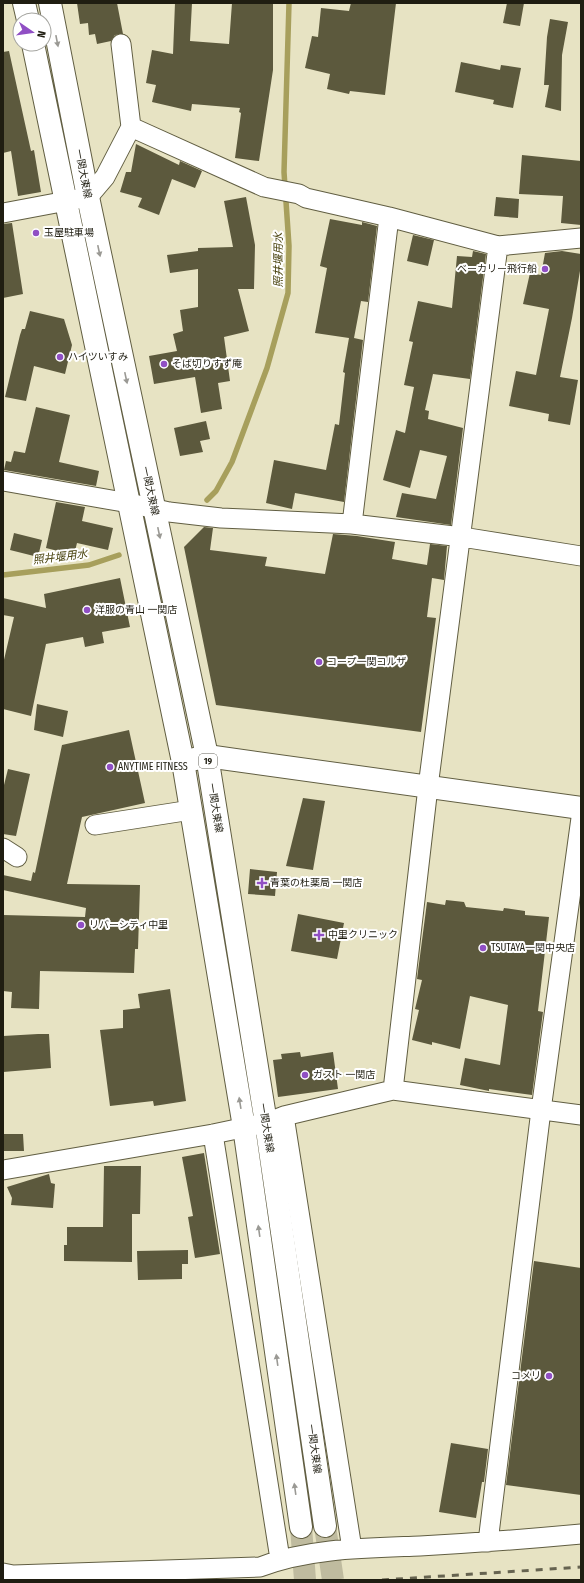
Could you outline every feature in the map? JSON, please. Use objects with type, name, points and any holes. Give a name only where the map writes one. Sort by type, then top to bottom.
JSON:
[{"type":"main road","name":"一関大東線","points":[[50,3],[88,197],[207,756],[275,1120],[325,1526]]},
{"type":"main road","name":"一関大東線","points":[[35,52],[183,762],[244,1127],[301,1527]]},
{"type":"main road","points":[[183,762],[207,756],[581,808]]},
{"type":"street","points":[[3,213],[88,197],[105,177],[131,127],[121,44]]},
{"type":"street","points":[[131,127],[264,187],[299,194],[306,198],[389,217],[498,246],[581,238]]},
{"type":"street","points":[[352,524],[389,217]]},
{"type":"street","points":[[393,1090],[428,787],[462,537],[498,246]]},
{"type":"street","points":[[3,481],[129,503],[154,510],[221,518],[352,524],[462,537],[581,556]]},
{"type":"street","points":[[95,825],[191,810]]},
{"type":"street","points":[[488,1542],[541,1110],[581,818]]},
{"type":"street","points":[[3,1170],[212,1134],[275,1120],[393,1090],[581,1115]]},
{"type":"street","points":[[275,1120],[352,1549]]},
{"type":"street","points":[[212,1134],[280,1559]]},
{"type":"street","points":[[3,1573],[13,1575],[260,1567],[280,1559],[352,1549],[488,1542],[581,1534]]},
{"type":"building","points":[[77,3],[117,3],[123,34],[115,35],[111,41],[97,44],[95,34],[89,35],[88,23],[80,24]]},
{"type":"building","points":[[175,3],[192,3],[190,41],[229,44],[232,3],[273,3],[273,70],[259,161],[235,158],[241,113],[239,112],[240,108],[192,104],[191,111],[152,102],[156,85],[146,83],[152,50],[173,54]]},
{"type":"building","points":[[351,3],[396,3],[385,95],[350,91],[349,94],[327,89],[330,74],[305,68],[312,36],[318,37],[321,8],[349,11]]},
{"type":"building","points":[[507,3],[524,3],[520,26],[503,23]]},
{"type":"building","points":[[550,19],[568,22],[562,55],[561,111],[545,107],[549,85],[544,85],[547,37]]},
{"type":"building","points":[[9,51],[31,151],[34,150],[41,192],[18,196],[11,151],[3,153],[3,52]]},
{"type":"building","points":[[461,62],[500,70],[501,65],[521,68],[513,108],[493,104],[494,100],[455,92]]},
{"type":"building","points":[[136,144],[179,165],[180,161],[202,171],[195,188],[172,179],[159,215],[138,207],[142,198],[120,192],[126,172],[131,172]]},
{"type":"building","points":[[522,155],[581,161],[581,225],[561,223],[563,196],[519,194]]},
{"type":"building","points":[[246,197],[255,245],[254,289],[238,289],[249,331],[224,337],[230,381],[218,383],[222,409],[201,413],[195,377],[154,384],[149,356],[177,351],[173,334],[183,331],[180,310],[198,307],[198,269],[170,273],[167,255],[198,251],[198,248],[233,247],[224,201]]},
{"type":"building","points":[[496,197],[519,199],[518,218],[494,216]]},
{"type":"building","points":[[330,219],[362,225],[362,222],[377,226],[368,302],[361,301],[354,338],[363,340],[344,502],[295,493],[292,509],[266,503],[274,460],[326,470],[335,424],[339,425],[345,373],[343,372],[349,338],[315,333],[327,268],[320,266]]},
{"type":"building","points":[[12,223],[23,294],[3,298],[3,224]]},
{"type":"building","points":[[413,235],[434,240],[428,266],[407,261]]},
{"type":"building","points":[[473,251],[486,254],[470,379],[433,374],[425,410],[429,411],[428,419],[463,428],[451,525],[396,517],[402,493],[436,499],[447,456],[420,450],[410,488],[383,480],[396,430],[405,433],[414,387],[404,385],[413,342],[409,341],[418,301],[452,308],[457,256],[472,257]]},
{"type":"building","points":[[562,251],[581,254],[581,265],[572,318],[560,377],[578,380],[570,425],[548,421],[549,414],[509,406],[516,371],[536,375],[549,309],[523,304],[530,273],[541,275],[545,253]]},
{"type":"building","points":[[30,311],[64,319],[72,345],[65,374],[34,366],[26,401],[5,397],[20,335],[22,329],[25,329]]},
{"type":"building","points":[[36,407],[70,415],[59,462],[99,471],[96,486],[4,470],[6,461],[11,462],[14,451],[25,453]]},
{"type":"building","points":[[206,421],[210,439],[200,441],[203,452],[180,456],[174,428]]},
{"type":"building","points":[[56,502],[85,507],[82,521],[113,528],[108,550],[77,543],[74,555],[46,548]]},
{"type":"building","name":"コープ一関コルザ","points":[[204,527],[213,528],[210,550],[267,557],[265,566],[325,574],[333,534],[395,542],[392,559],[427,565],[430,544],[447,546],[444,580],[432,578],[427,617],[436,618],[421,732],[216,705],[184,547]]},
{"type":"building","points":[[14,533],[42,540],[38,557],[10,550]]},
{"type":"building","points":[[120,578],[130,627],[102,632],[104,643],[85,647],[83,637],[46,644],[31,716],[3,709],[3,664],[14,617],[3,615],[3,598],[46,608],[44,594]]},
{"type":"building","points":[[37,704],[68,711],[63,737],[34,730]]},
{"type":"building","points":[[129,730],[145,803],[82,817],[67,884],[140,885],[138,949],[135,949],[134,973],[40,971],[39,1009],[11,1008],[12,992],[3,991],[3,915],[85,917],[86,908],[3,890],[3,875],[31,881],[33,872],[35,873],[62,745]]},
{"type":"building","points":[[8,769],[30,774],[16,836],[3,834],[3,789]]},
{"type":"building","points":[[303,798],[325,801],[313,870],[286,866]]},
{"type":"building","name":"青葉の杜薬局 一関店","points":[[250,869],[277,872],[275,896],[248,894]]},
{"type":"building","points":[[446,900],[464,902],[466,907],[503,911],[504,908],[525,911],[525,915],[549,917],[538,1011],[543,1012],[532,1095],[489,1089],[489,1091],[460,1085],[465,1058],[500,1065],[508,1005],[470,996],[460,1049],[432,1042],[432,1045],[412,1040],[419,1010],[415,1009],[422,980],[417,979],[427,902],[445,905]]},
{"type":"building","name":"中里クリニック","points":[[298,914],[344,923],[337,959],[291,951]]},
{"type":"building","points":[[170,989],[186,1101],[154,1106],[153,1101],[110,1106],[100,1030],[123,1028],[123,1010],[140,1008],[138,994]]},
{"type":"building","points":[[49,1034],[51,1068],[3,1072],[3,1036]]},
{"type":"building","name":"ガスト 一関店","points":[[300,1052],[301,1057],[333,1052],[338,1089],[278,1097],[273,1060],[282,1059],[281,1054]]},
{"type":"building","points":[[3,1134],[23,1134],[24,1151],[3,1151]]},
{"type":"building","points":[[204,1153],[220,1254],[195,1258],[188,1217],[193,1216],[182,1157]]},
{"type":"building","points":[[104,1166],[141,1166],[140,1214],[132,1214],[132,1262],[64,1261],[64,1245],[67,1245],[67,1227],[103,1227]]},
{"type":"building","points":[[49,1174],[51,1183],[55,1184],[53,1208],[11,1205],[12,1198],[7,1187]]},
{"type":"building","points":[[188,1250],[188,1264],[182,1264],[182,1279],[138,1280],[137,1251]]},
{"type":"building","name":"コメリ","points":[[534,1261],[581,1268],[581,1495],[506,1485]]},
{"type":"building","points":[[451,1443],[488,1449],[484,1482],[482,1482],[476,1518],[439,1512]]},
{"type":"waterway","name":"照井堰用水","points":[[207,500],[216,491],[232,462],[267,368],[288,293],[289,246],[284,172],[289,3]]},
{"type":"waterway","name":"照井堰用水","points":[[3,575],[89,565],[119,555]]},
{"type":"tunnel","points":[[325,1526],[333,1580]]},
{"type":"tunnel","points":[[301,1527],[305,1580]]},
{"type":"railway","points":[[382,1580],[581,1567]]},
{"type":"place","name":"玉屋駐車場","points":[[36,233]]},
{"type":"place","name":"ベーカリー飛行船","points":[[545,269]]},
{"type":"place","name":"ハイツいすみ","points":[[60,357]]},
{"type":"place","name":"そば切りすず庵","points":[[164,364]]},
{"type":"place","name":"洋服の青山 一関店","points":[[87,610]]},
{"type":"place","name":"コープ一関コルザ","points":[[319,662]]},
{"type":"place","name":"ANYTIME FITNESS","points":[[110,767]]},
{"type":"place","name":"青葉の杜薬局 一関店","points":[[262,883]]},
{"type":"place","name":"リバーシティ中里","points":[[81,925]]},
{"type":"place","name":"中里クリニック","points":[[319,935]]},
{"type":"place","name":"TSUTAYA一関中央店","points":[[483,948]]},
{"type":"place","name":"ガスト 一関店","points":[[305,1075]]},
{"type":"place","name":"コメリ","points":[[549,1376]]}]
